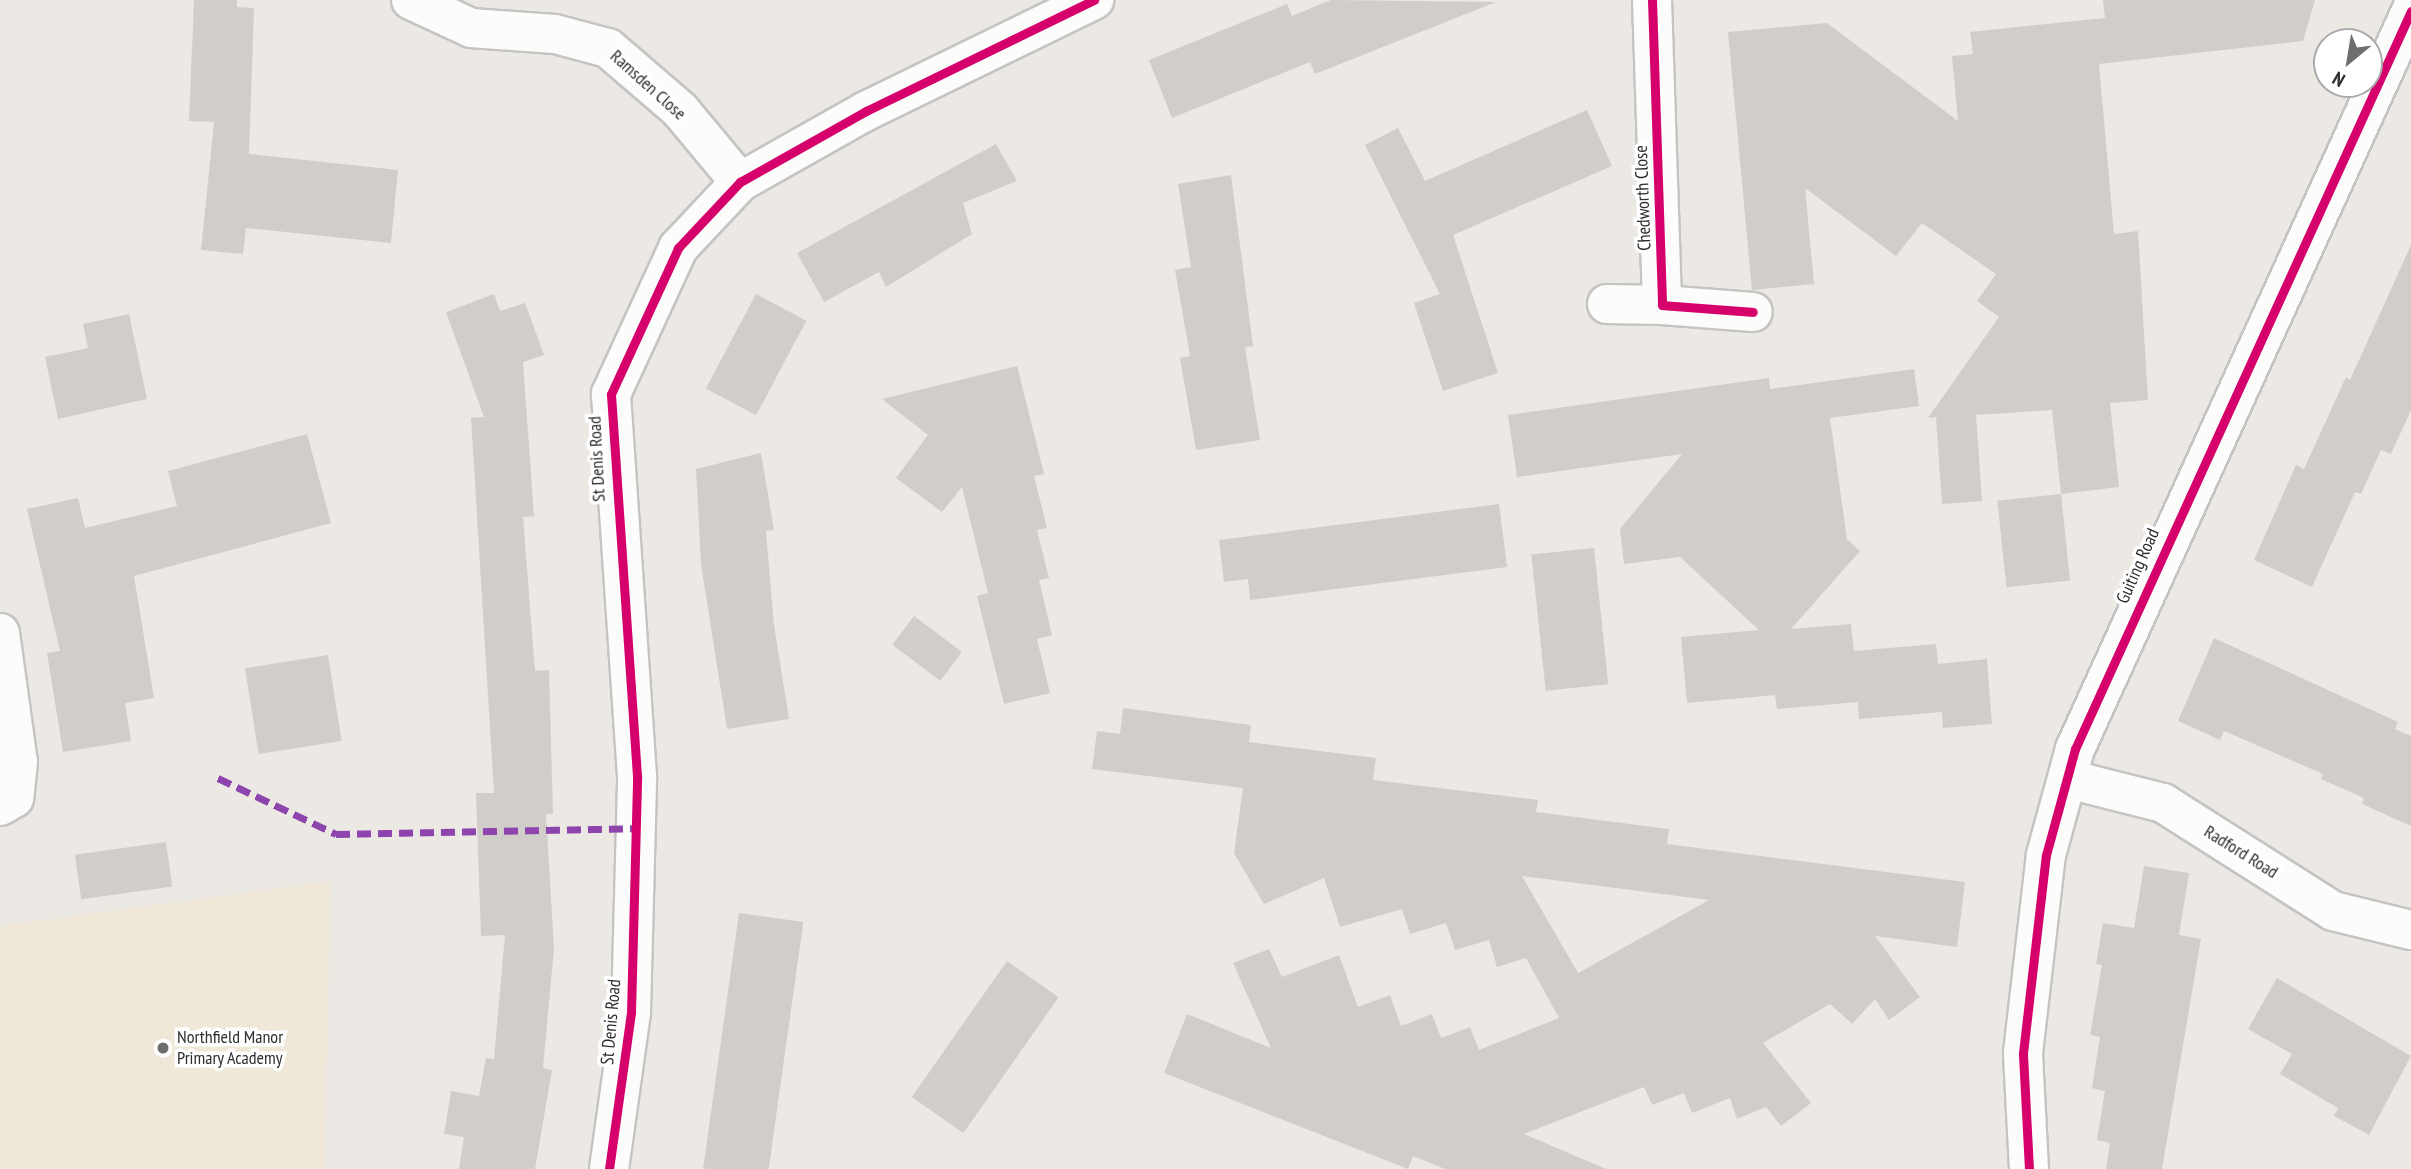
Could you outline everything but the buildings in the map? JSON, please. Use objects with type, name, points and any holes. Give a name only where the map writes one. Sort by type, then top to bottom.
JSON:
[{"type":"street","name":"Ramsden Close","points":[[411,0],[471,28],[555,34],[608,48],[680,110],[740,181]]},
{"type":"street","name":"St Denis Road","points":[[609,1169],[631,1012],[637,776],[611,394],[678,248],[740,181],[878,104],[1094,0]]},
{"type":"street","name":"Chedworth Close","points":[[1652,0],[1662,304]]},
{"type":"street","name":"Guiting Road","points":[[2029,1169],[2023,1053],[2046,855],[2068,779],[2140,598],[2411,11]]},
{"type":"street","points":[[1607,304],[1662,304],[1753,312]]},
{"type":"street","points":[[0,633],[19,762],[14,798],[0,806]]},
{"type":"street","name":"Radford Road","points":[[2068,779],[2163,803],[2333,911],[2411,930]]},
{"type":"shaded area","name":"Northfield Manor Primary Academy","points":[[331,881],[324,1169],[0,1169],[0,926]]},
{"type":"marked path","points":[[218,778],[336,834],[635,828]]},
{"type":"cycle path","points":[[609,1169],[631,1012],[637,776],[611,394],[678,248],[740,182],[866,111],[1094,0]]},
{"type":"cycle path","points":[[1652,0],[1662,305],[1753,312]]},
{"type":"cycle path","points":[[2029,1169],[2023,1053],[2046,855],[2075,749],[2411,11]]},
{"type":"place","name":"Northfield Manor Primary Academy","points":[[163,1048]]}]
